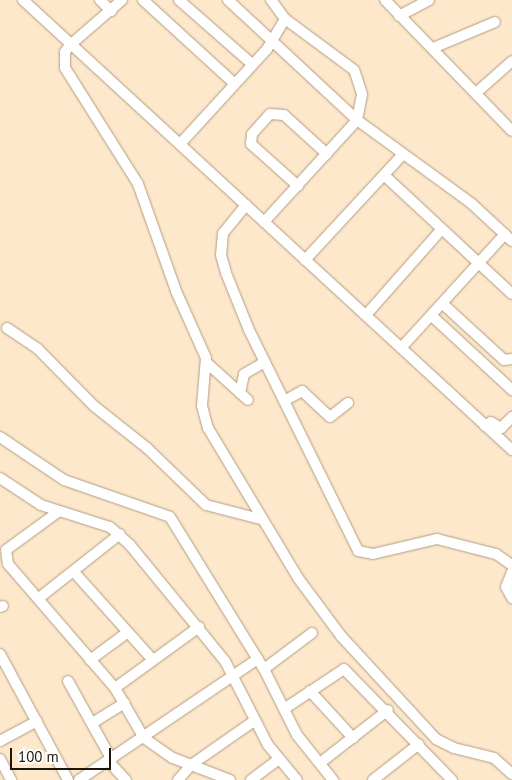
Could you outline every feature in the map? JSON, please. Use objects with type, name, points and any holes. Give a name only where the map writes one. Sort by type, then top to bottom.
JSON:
[{"type":"street","points":[[23,0],[512,450]]},
{"type":"street","points":[[100,0],[111,11]]},
{"type":"street","points":[[122,0],[70,45],[65,52],[65,68],[138,184],[176,291],[207,363],[248,400]]},
{"type":"street","points":[[143,0],[234,83]]},
{"type":"street","points":[[178,0],[252,64]]},
{"type":"street","points":[[228,0],[357,120],[456,192],[508,237],[479,264],[444,305],[401,348]]},
{"type":"street","points":[[264,222],[357,120],[362,94],[354,70],[285,19],[270,0]]},
{"type":"street","points":[[385,0],[476,93],[510,124]]},
{"type":"street","points":[[399,16],[429,0]]},
{"type":"street","points":[[180,144],[272,42],[285,19]]},
{"type":"street","points":[[432,48],[495,22]]},
{"type":"street","points":[[476,93],[512,61]]},
{"type":"street","points":[[298,186],[251,144],[252,134],[270,114],[284,115],[327,154]]},
{"type":"street","points":[[305,260],[385,176],[403,154]]},
{"type":"street","points":[[385,176],[512,294]]},
{"type":"street","points":[[246,205],[223,233],[221,254],[235,297],[358,551],[373,554],[437,539],[496,554],[512,565]]},
{"type":"street","points":[[366,315],[441,230]]},
{"type":"street","points":[[444,305],[504,360],[512,360]]},
{"type":"street","points":[[432,317],[512,390]]},
{"type":"street","points":[[7,328],[37,348],[94,406],[147,448],[206,505],[260,519]]},
{"type":"street","points":[[240,393],[244,374],[265,362]]},
{"type":"street","points":[[207,363],[202,394],[204,418],[260,519],[325,617],[436,739],[454,748],[494,758],[512,774]]},
{"type":"street","points":[[284,401],[302,391],[330,416],[348,403]]},
{"type":"street","points":[[485,426],[491,422],[500,429],[512,417]]},
{"type":"street","points":[[0,437],[64,480],[170,517],[256,661],[264,669],[284,709],[333,780]]},
{"type":"street","points":[[0,478],[58,512],[110,527],[120,534],[236,674],[254,722],[279,759],[297,780]]},
{"type":"street","points":[[58,512],[4,552],[8,564],[115,688],[144,738],[191,765],[230,780]]},
{"type":"street","points":[[39,598],[120,534]]},
{"type":"street","points":[[74,572],[153,660]]},
{"type":"street","points":[[512,572],[506,588],[512,598]]},
{"type":"street","points":[[115,688],[199,627]]},
{"type":"street","points":[[90,660],[128,632]]},
{"type":"street","points":[[264,669],[312,633]]},
{"type":"street","points":[[0,654],[68,780]]},
{"type":"street","points":[[79,780],[111,761],[256,661]]},
{"type":"street","points":[[284,709],[344,668],[388,710],[452,780]]},
{"type":"street","points":[[68,681],[94,722],[111,761],[126,780]]},
{"type":"street","points":[[310,691],[353,738]]},
{"type":"street","points":[[94,722],[124,703]]},
{"type":"street","points":[[320,763],[388,710]]},
{"type":"street","points":[[0,741],[37,721]]},
{"type":"street","points":[[178,780],[191,765],[254,722]]},
{"type":"street","points":[[373,780],[419,744]]},
{"type":"street","points":[[251,780],[279,759]]},
{"type":"street","points":[[0,760],[11,780]]}]
